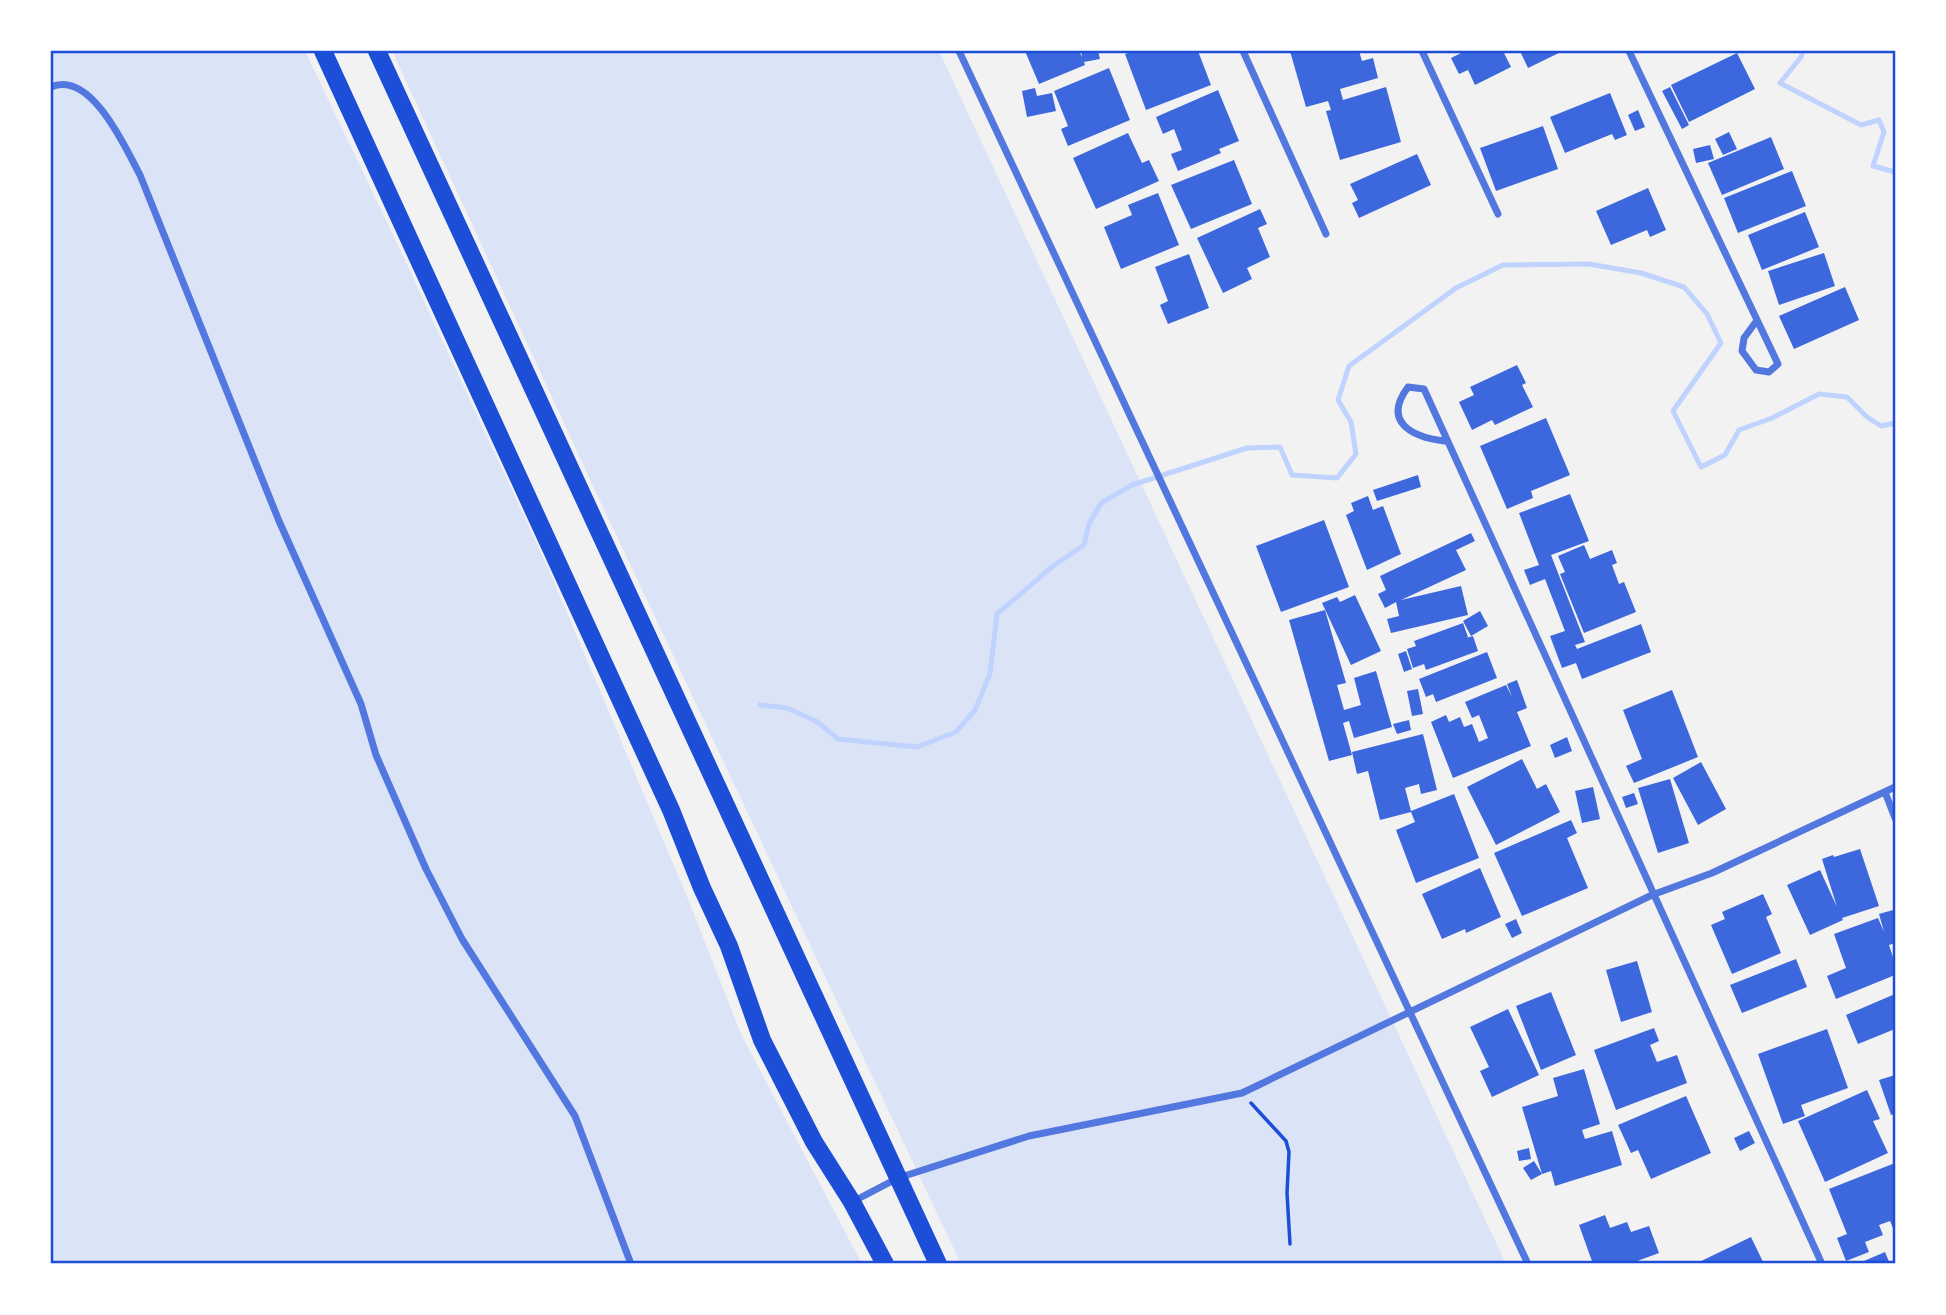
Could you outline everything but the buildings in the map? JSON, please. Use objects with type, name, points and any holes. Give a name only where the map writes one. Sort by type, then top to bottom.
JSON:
[{"type":"main road","points":[[323,51],[671,810],[729,946],[762,1040],[814,1142],[852,1202],[885,1264]]},
{"type":"main road","points":[[376,51],[938,1264]]},
{"type":"street","points":[[959,51],[1528,1264]]},
{"type":"street","points":[[1243,51],[1326,234]]},
{"type":"street","points":[[1422,51],[1498,214]]},
{"type":"street","points":[[1629,51],[1778,364],[1769,372],[1756,370],[1742,351],[1744,338],[1755,323]]},
{"type":"street","points":[[51,87],[58,84],[72,86],[97,103],[118,134],[140,175],[279,521],[361,704],[376,755],[426,869],[462,939],[575,1116],[631,1264]]},
{"type":"street","points":[[1444,441],[1424,438],[1403,427],[1398,415],[1400,398],[1408,387],[1424,389],[1822,1264]]},
{"type":"street","points":[[852,1202],[898,1178],[1029,1136],[1242,1093],[1652,895],[1712,873],[1895,787]]},
{"type":"street","points":[[1885,792],[1895,818]]},
{"type":"path","points":[[1242,1093],[1286,1141],[1289,1152],[1287,1193],[1290,1244]]},
{"type":"shaded area","points":[[51,51],[305,51],[549,570],[688,899],[741,1034],[862,1264],[51,1264]]},
{"type":"shaded area","points":[[392,51],[939,51],[1506,1264],[961,1264],[593,486]]},
{"type":"waterway","points":[[1803,51],[1780,83],[1861,125],[1879,120],[1884,132],[1873,166],[1895,172]]},
{"type":"waterway","points":[[760,705],[787,708],[816,721],[838,739],[917,747],[956,732],[975,710],[990,674],[997,614],[1053,566],[1084,545],[1089,524],[1101,503],[1132,485],[1247,448],[1280,447],[1292,475],[1337,478],[1356,454],[1351,422],[1338,400],[1349,366],[1456,288],[1503,265],[1589,264],[1641,273],[1684,287],[1707,314],[1721,343],[1673,411],[1701,467],[1725,455],[1739,430],[1772,418],[1819,394],[1847,397],[1867,417],[1881,426],[1895,423]]}]
